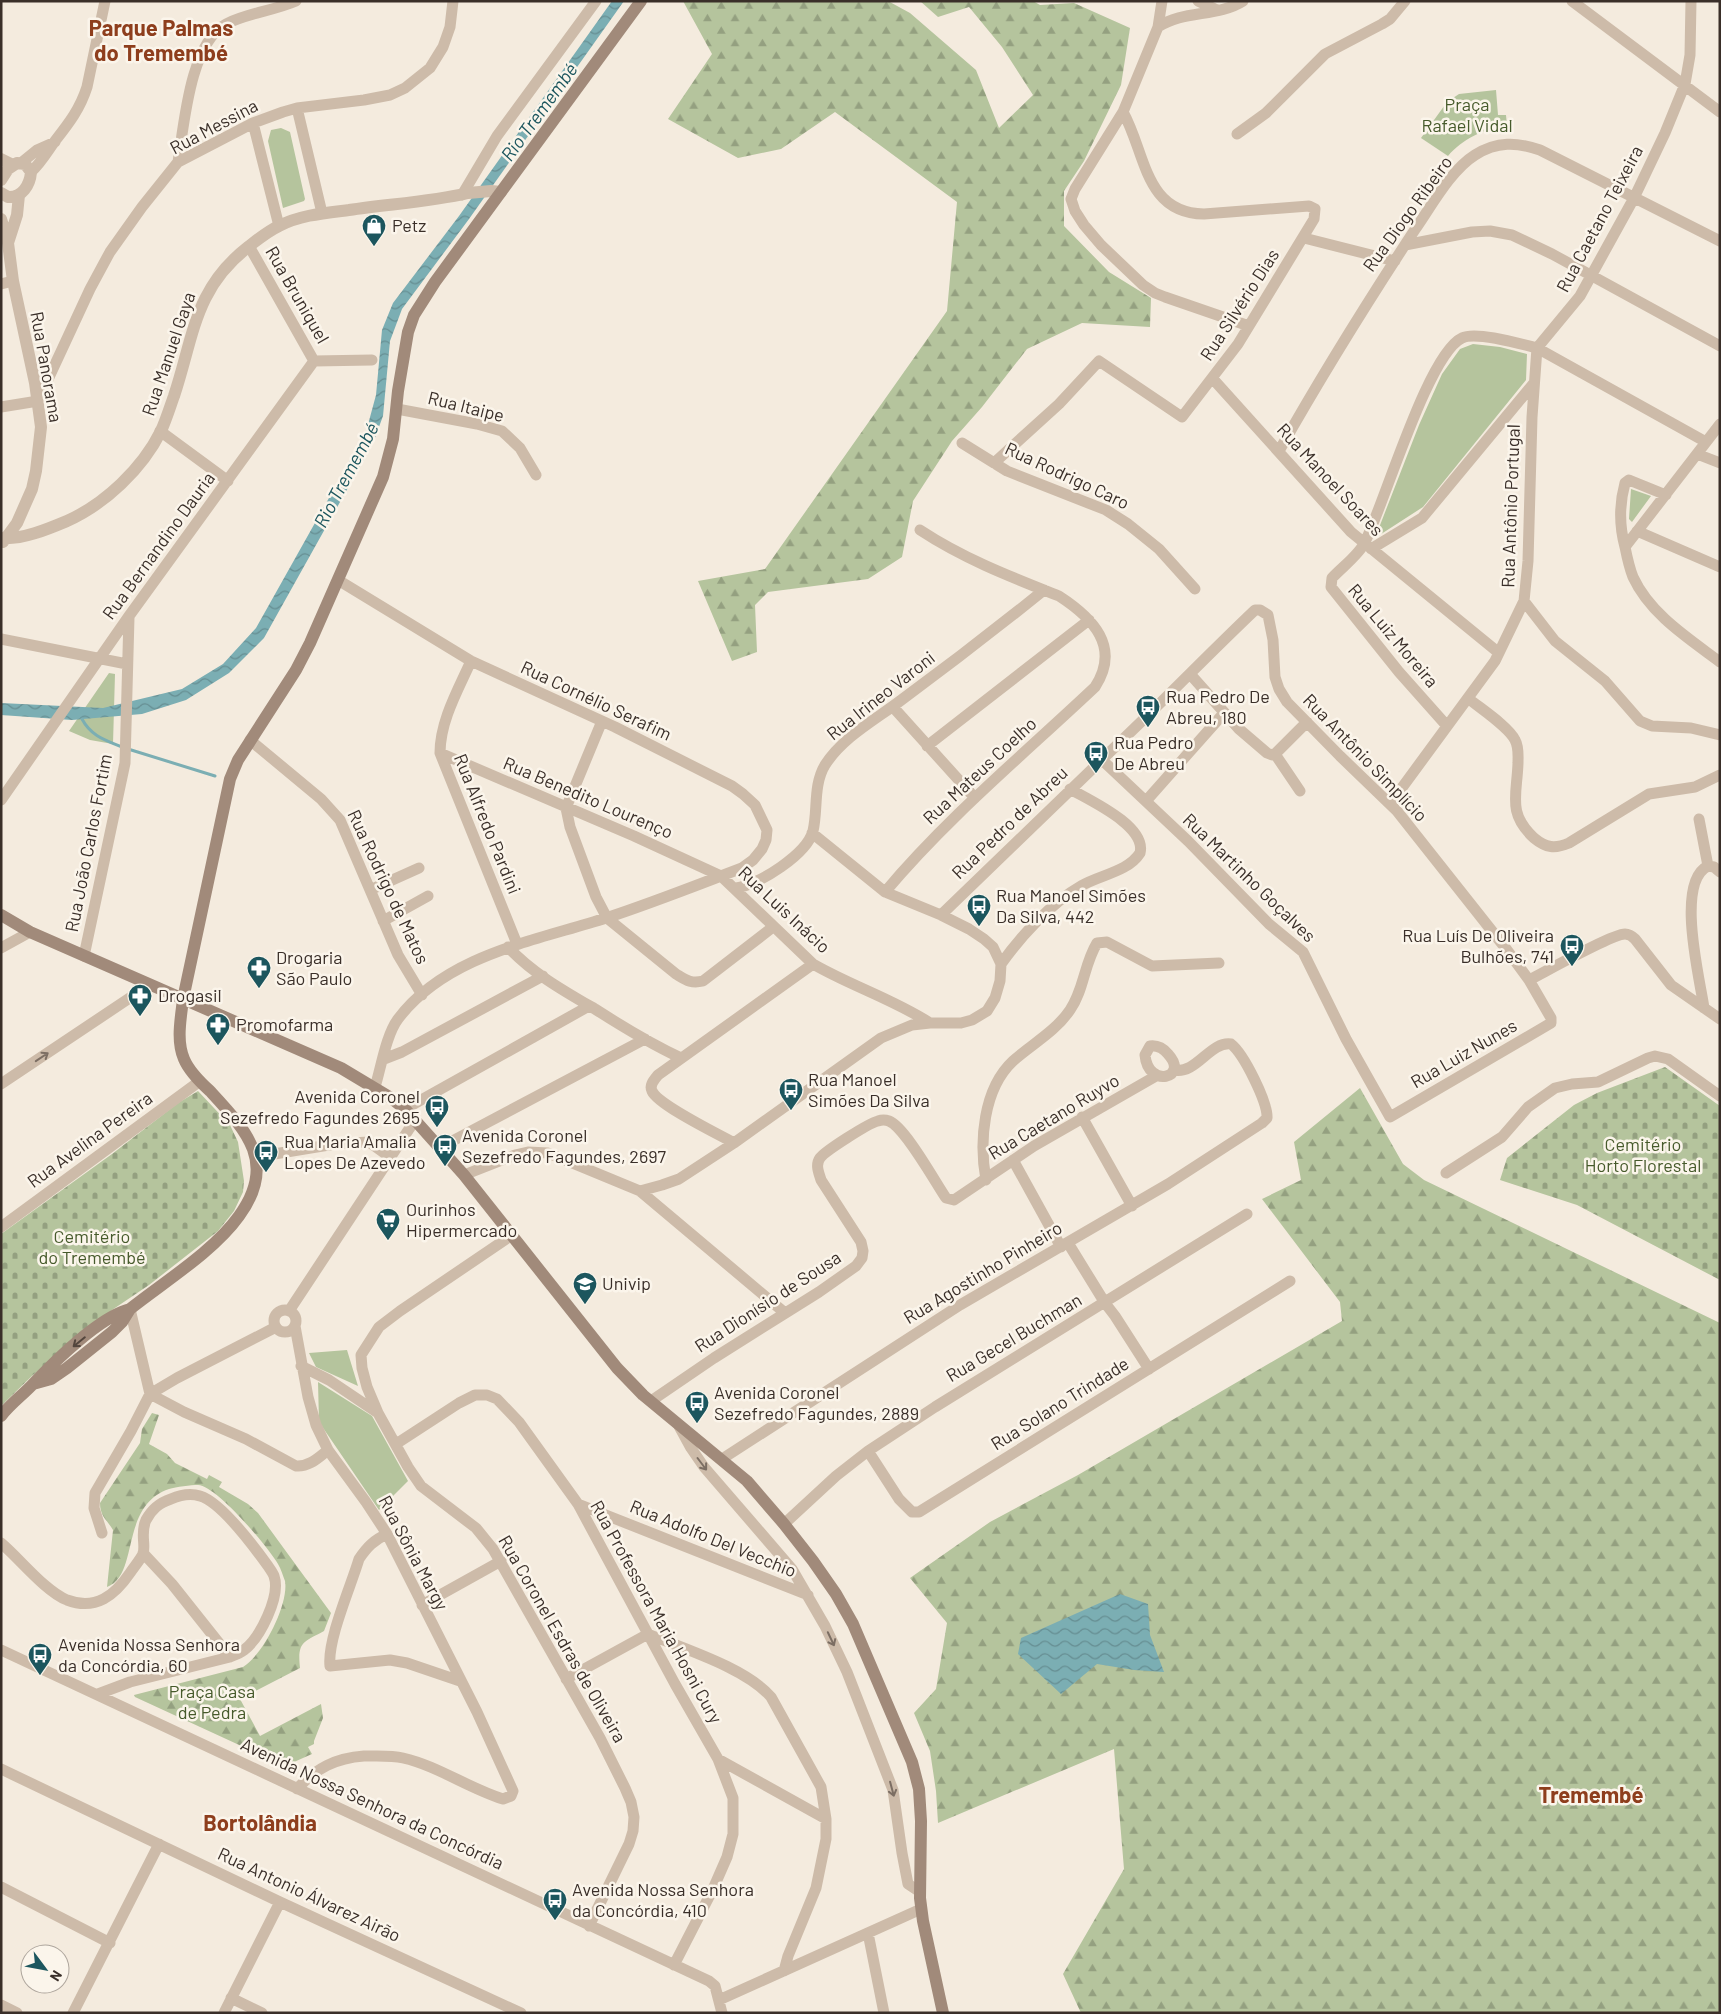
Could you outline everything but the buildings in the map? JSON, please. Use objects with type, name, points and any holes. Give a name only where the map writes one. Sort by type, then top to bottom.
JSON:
[{"type":"main road","points":[[1,1416],[9,1405],[33,1384],[50,1379],[67,1368],[112,1332],[122,1322],[130,1308],[202,1253],[226,1231],[250,1199],[257,1170],[256,1157],[247,1134],[200,1081],[184,1059],[180,1046],[183,999],[230,779],[238,760],[306,652],[383,477],[393,439],[398,391],[408,332],[414,315],[496,192],[641,1]]},
{"type":"main road","points":[[1,914],[30,932],[341,1068],[405,1109],[464,1175],[617,1368],[651,1401],[747,1481],[784,1524],[836,1594],[853,1624],[912,1762],[919,1790],[921,1821],[921,1909],[943,2013]]},
{"type":"street","points":[[1,198],[1,193],[8,197],[18,196],[28,185],[31,172],[44,159],[71,122],[83,101],[105,1]]},
{"type":"street","points":[[178,162],[195,72],[201,52],[210,38],[225,24],[296,1]]},
{"type":"street","name":"Rua Messina","points":[[38,401],[90,289],[110,252],[142,206],[178,162],[253,124],[298,108],[390,95],[412,83],[430,68],[443,47],[450,27],[453,1]]},
{"type":"street","points":[[466,194],[497,136],[596,1]]},
{"type":"street","points":[[1162,1],[1158,27],[1123,112],[1075,189],[1071,199],[1075,211],[1101,245],[1148,289],[1165,297],[1249,326]]},
{"type":"street","points":[[1198,1],[1217,10]]},
{"type":"street","points":[[1158,27],[1177,19],[1230,8],[1243,1]]},
{"type":"street","points":[[1237,134],[1266,113],[1325,54],[1390,19],[1405,1]]},
{"type":"street","points":[[1572,1],[1720,112]]},
{"type":"street","name":"Rua Caetano Teixeira","points":[[1537,348],[1548,333],[1571,310],[1592,276],[1634,198],[1665,133],[1685,84],[1690,55],[1690,1]]},
{"type":"street","points":[[298,108],[322,213]]},
{"type":"street","name":"Rua Silvério Dias","points":[[994,462],[1058,404],[1099,361],[1182,417],[1213,379],[1249,326],[1314,219],[1316,211],[1313,208],[1298,207],[1204,214],[1192,214],[1178,209],[1166,201],[1153,186],[1131,126],[1123,112]]},
{"type":"street","points":[[253,124],[278,226]]},
{"type":"street","points":[[1,180],[4,173],[37,150],[55,142]]},
{"type":"street","name":"Rua Diogo Ribeiro","points":[[1279,451],[1347,335],[1394,261],[1449,180],[1473,156],[1499,144],[1524,144],[1540,150],[1720,241]]},
{"type":"street","points":[[1,159],[27,166],[31,172]]},
{"type":"street","name":"Rua Manuel Gaya","points":[[2,540],[38,532],[79,515],[122,482],[142,458],[160,431],[174,395],[196,316],[203,301],[223,270],[249,246],[278,226],[322,213],[466,194],[496,192]]},
{"type":"street","name":"Rua Panorama","points":[[2,540],[17,523],[26,505],[36,471],[41,426],[38,401],[7,283],[8,243],[16,215],[18,196]]},
{"type":"street","points":[[1,219],[8,243]]},
{"type":"street","points":[[1405,245],[1472,232],[1490,231],[1521,239],[1720,346]]},
{"type":"street","points":[[1304,238],[1394,261]]},
{"type":"street","name":"Rua Bruniquel","points":[[249,246],[314,361]]},
{"type":"street","points":[[1368,547],[1384,497],[1423,396],[1448,350],[1462,338],[1469,336],[1515,342],[1537,348],[1706,442]]},
{"type":"street","name":"Rua Antônio Portugal","points":[[1390,804],[1469,699],[1499,653],[1524,601],[1528,561],[1534,383],[1537,348]]},
{"type":"street","points":[[314,361],[372,360]]},
{"type":"street","name":"Rua Bernandino Dauria","points":[[1,800],[74,698],[99,659],[314,361]]},
{"type":"street","name":"Rua Manoel Soares","points":[[1213,379],[1319,497],[1368,547],[1499,653]]},
{"type":"street","points":[[1368,547],[1422,518],[1534,383]]},
{"type":"street","points":[[1,407],[38,401]]},
{"type":"street","name":"Rua Itaipe","points":[[397,409],[477,424],[502,431],[520,448],[536,475]]},
{"type":"street","points":[[1625,547],[1720,424]]},
{"type":"street","points":[[160,431],[228,481]]},
{"type":"street","name":"Rua Rodrigo Caro","points":[[962,443],[1022,478],[1106,510],[1128,524],[1158,549],[1195,589]]},
{"type":"street","points":[[1697,454],[1720,463]]},
{"type":"street","points":[[1666,495],[1628,480],[1626,481],[1620,505],[1620,519],[1633,576],[1649,603],[1664,618],[1720,662]]},
{"type":"street","points":[[920,530],[970,560],[1060,596],[1089,620],[927,746]]},
{"type":"street","points":[[1637,531],[1720,567]]},
{"type":"street","name":"Rua Luiz Moreira","points":[[1368,547],[1332,578],[1330,587],[1398,672],[1447,726]]},
{"type":"street","name":"Rua Cornélio Serafim","points":[[338,580],[471,661],[602,721],[732,786],[755,805],[767,830],[766,840],[762,849],[753,860],[742,868],[607,918],[512,945],[455,972],[422,995],[397,1020],[389,1038],[375,1088]]},
{"type":"street","name":"Rua Irineo Varoni","points":[[812,833],[816,795],[825,765],[850,739],[1044,590]]},
{"type":"street","points":[[1524,601],[1555,642],[1606,681],[1640,721],[1657,727],[1691,728],[1720,735]]},
{"type":"street","name":"Rua Pedro de Abreu","points":[[941,915],[1255,610]]},
{"type":"street","name":"Rua Antônio Simplício","points":[[1255,610],[1260,610],[1268,615],[1271,625],[1275,677],[1287,702],[1390,804],[1529,980],[1551,1018]]},
{"type":"street","name":"Rua João Carlos Fortim","points":[[84,956],[125,764],[130,616]]},
{"type":"street","name":"Rua Mateus Coelho","points":[[885,892],[921,851],[975,798],[1095,687],[1106,666],[1106,655],[1103,640],[1089,620]]},
{"type":"street","points":[[1,639],[99,659],[127,668]]},
{"type":"street","name":"Rua Alfredo Pardini","points":[[471,661],[444,724],[440,739],[440,753],[512,945]]},
{"type":"street","points":[[1190,674],[1224,713],[1254,742],[1270,754],[1275,754]]},
{"type":"street","points":[[1469,699],[1494,718],[1515,740],[1518,755],[1516,812],[1529,833],[1538,841],[1551,848],[1569,844],[1648,794],[1695,788],[1720,775]]},
{"type":"street","points":[[893,707],[975,798]]},
{"type":"street","points":[[1146,801],[1224,713]]},
{"type":"street","points":[[602,721],[566,808],[578,850],[596,897],[607,918],[668,968],[687,981],[695,983],[703,981],[773,927]]},
{"type":"street","points":[[1275,754],[1306,722]]},
{"type":"street","name":"Rua Rodrigo de Matos","points":[[250,740],[333,811],[344,829],[398,954],[422,995]]},
{"type":"street","name":"Rua Benedito Lourenço","points":[[440,753],[634,836],[721,876]]},
{"type":"street","points":[[1275,754],[1300,791]]},
{"type":"street","name":"Rua Martinho Goçalves","points":[[1100,759],[1188,841],[1263,918],[1303,952],[1351,1048],[1390,1117]]},
{"type":"street","points":[[1001,964],[1024,936],[1064,898],[1080,886],[1132,863],[1140,853],[1140,840],[1130,827],[1070,789]]},
{"type":"street","points":[[1699,819],[1708,866]]},
{"type":"street","points":[[640,1191],[679,1179],[734,1143],[881,1038],[912,1025],[961,1023],[972,1020],[987,1011],[998,992],[1001,964],[993,947],[984,939],[941,915],[885,892],[812,833],[799,851],[784,865],[756,883],[736,888]]},
{"type":"street","points":[[1704,1008],[1693,946],[1692,899],[1696,881],[1703,868],[1708,866],[1714,867],[1720,872]]},
{"type":"street","points":[[370,890],[418,868]]},
{"type":"street","name":"Rua Luis Inácio","points":[[721,876],[736,888],[773,927],[813,964],[842,980],[912,1011],[930,1023]]},
{"type":"street","points":[[383,920],[428,896]]},
{"type":"street","points":[[1,948],[30,932]]},
{"type":"street","points":[[1529,980],[1621,934],[1628,934],[1635,939],[1671,985],[1720,1019]]},
{"type":"street","points":[[986,1180],[982,1151],[986,1121],[995,1087],[1012,1062],[1048,1033],[1070,1010],[1097,943],[1107,942],[1152,966],[1219,963]]},
{"type":"street","points":[[512,945],[543,976],[645,1040],[681,1058]]},
{"type":"street","points":[[734,1143],[661,1101],[651,1090],[651,1085],[658,1075],[813,964]]},
{"type":"street","points":[[384,1059],[402,1052],[543,976]]},
{"type":"street","points":[[1,1084],[150,984]]},
{"type":"street","points":[[405,1109],[589,1006]]},
{"type":"street","name":"Rua Luiz Nunes","points":[[1390,1117],[1549,1025],[1551,1018]]},
{"type":"street","points":[[440,1147],[645,1040]]},
{"type":"street","name":"Rua Agostinho Pinheiro","points":[[722,1459],[960,1305],[1132,1206],[1185,1174],[1265,1121],[1267,1115],[1264,1102],[1242,1058],[1231,1044],[1224,1044],[1188,1068],[1178,1071],[1174,1070]]},
{"type":"street","points":[[1150,1046],[1160,1047],[1165,1050],[1175,1064],[1174,1070],[1166,1077],[1156,1076],[1145,1059],[1150,1046]]},
{"type":"street","points":[[1446,1173],[1502,1137],[1528,1106],[1555,1088],[1572,1084],[1598,1082],[1655,1056],[1668,1060],[1720,1096]]},
{"type":"street","name":"Rua Caetano Ruyvo","points":[[946,1198],[954,1200],[1034,1146],[1156,1076]]},
{"type":"street","name":"Rua Avelina Pereira","points":[[1,1227],[200,1081]]},
{"type":"street","points":[[1082,1117],[1132,1206]]},
{"type":"street","points":[[276,1328],[274,1320],[277,1314],[282,1310],[289,1311],[415,1120]]},
{"type":"street","name":"Rua Dionísio de Sousa","points":[[651,1401],[856,1266],[862,1258],[861,1242],[821,1180],[818,1170],[820,1157],[828,1150],[878,1120],[891,1122],[898,1128],[922,1161],[946,1198]]},
{"type":"street","points":[[256,1157],[335,1144],[369,1142],[390,1157]]},
{"type":"street","points":[[464,1175],[515,1155],[528,1152],[548,1153],[640,1191],[785,1313]]},
{"type":"street","points":[[1013,1160],[1064,1245],[1115,1316],[1148,1369]]},
{"type":"street","name":"Rua Gecel Buchman","points":[[784,1524],[836,1476],[868,1451],[935,1407],[1247,1214]]},
{"type":"street","name":"Rua Coronel Esdras de Oliveira","points":[[512,1236],[379,1327],[361,1355],[362,1368],[367,1387],[378,1413],[408,1467],[421,1486],[431,1496],[476,1528],[493,1548],[617,1770],[631,1802],[634,1817],[633,1831],[629,1844],[589,1926]]},
{"type":"street","name":"Rua Solano Trindade","points":[[868,1451],[898,1499],[912,1512],[919,1512],[934,1505],[1290,1281]]},
{"type":"street","points":[[130,1308],[150,1394],[184,1412],[246,1439],[296,1466],[302,1467],[311,1463],[328,1450]]},
{"type":"street","name":"Rua Sônia Margy","points":[[289,1311],[296,1319],[295,1326],[301,1366],[316,1425],[328,1450],[387,1534],[494,1747],[513,1794],[507,1798],[496,1797],[424,1764],[402,1757],[380,1755],[357,1757],[323,1766],[309,1776],[297,1789]]},
{"type":"street","points":[[102,1533],[94,1508],[96,1493],[150,1394],[177,1378],[276,1328],[286,1332],[295,1326]]},
{"type":"street","points":[[301,1366],[316,1372],[378,1413]]},
{"type":"street","name":"Rua Professora Maria Hosni Cury","points":[[396,1444],[459,1403],[475,1395],[487,1395],[497,1399],[518,1422],[578,1504],[718,1758],[733,1798],[733,1834],[726,1857],[674,1965]]},
{"type":"street","points":[[677,1422],[704,1467],[792,1569],[808,1596],[847,1672],[863,1716],[888,1774],[897,1809],[899,1833],[908,1884],[920,1892]]},
{"type":"street","points":[[1,1543],[56,1593],[67,1600],[79,1602],[101,1601],[112,1595],[121,1586],[143,1552],[142,1536],[148,1517],[162,1502],[188,1494],[199,1495],[223,1512],[274,1576],[275,1591],[272,1606],[256,1637],[245,1650],[230,1657],[130,1682],[98,1694]]},
{"type":"street","name":"Rua Adolfo Del Vecchio","points":[[578,1504],[808,1596]]},
{"type":"street","points":[[387,1534],[366,1547],[359,1559],[330,1648],[330,1666],[390,1660],[406,1663],[460,1681]]},
{"type":"street","points":[[143,1552],[172,1584],[230,1657]]},
{"type":"street","points":[[422,1605],[501,1562]]},
{"type":"street","points":[[566,1679],[648,1634],[720,1664],[755,1682],[764,1688],[771,1697],[821,1786],[826,1819],[826,1839],[816,1888],[788,1956],[784,1971]]},
{"type":"street","name":"Avenida Nossa Senhora da Concórdia","points":[[1,1650],[709,1981],[715,1986],[720,2000]]},
{"type":"street","points":[[718,1758],[826,1819]]},
{"type":"street","name":"Rua Antonio Álvarez Airão","points":[[1,1769],[280,1902],[520,2013]]},
{"type":"street","points":[[72,2013],[110,1943],[159,1844]]},
{"type":"street","points":[[1,1887],[110,1943]]},
{"type":"street","points":[[224,2013],[280,1902]]},
{"type":"street","points":[[722,2013],[720,2000],[921,1909]]},
{"type":"street","points":[[868,1933],[884,2013]]},
{"type":"street","points":[[231,1998],[262,2013]]},
{"type":"street","points":[[1,2005],[17,2013]]},
{"type":"green space","points":[[683,1],[888,1],[910,13],[976,70],[999,128],[1033,95],[1002,47],[969,7],[938,17],[920,1],[1033,1],[1040,5],[1074,3],[1130,28],[1121,85],[1084,161],[1064,191],[1064,226],[1109,272],[1151,298],[1150,327],[1082,323],[1027,349],[982,407],[952,441],[913,501],[902,557],[868,579],[768,592],[755,605],[757,652],[732,661],[698,581],[765,569],[947,311],[957,202],[835,112],[781,149],[738,158],[668,119],[712,54]]},
{"type":"green space","name":"Praça Rafael Vidal","points":[[1496,90],[1498,115],[1506,115],[1507,126],[1474,135],[1453,150],[1448,156],[1421,138],[1447,102],[1459,94]]},
{"type":"green space","points":[[281,128],[290,132],[305,199],[283,208],[268,141],[271,130]]},
{"type":"green space","points":[[1473,344],[1500,347],[1527,354],[1526,380],[1423,507],[1375,538],[1419,425],[1442,374],[1460,349]]},
{"type":"green space","points":[[1631,489],[1651,496],[1632,522],[1629,519]]},
{"type":"green space","points":[[109,673],[115,674],[113,744],[90,740],[69,731]]},
{"type":"green space","name":"Cemitério Horto Florestal","points":[[1665,1067],[1720,1106],[1720,1280],[1577,1205],[1500,1180],[1507,1158],[1574,1105],[1597,1093]]},
{"type":"green space","points":[[1360,1088],[1403,1164],[1424,1180],[1720,1323],[1720,2013],[1081,2013],[1063,1974],[1124,1869],[1114,1749],[938,1823],[936,1791],[930,1751],[914,1713],[936,1689],[947,1623],[910,1578],[990,1522],[1078,1475],[1342,1321],[1340,1302],[1262,1199],[1301,1180],[1294,1142]]},
{"type":"green space","name":"Cemitério do Tremembé","points":[[198,1091],[230,1125],[238,1142],[244,1181],[243,1192],[234,1211],[218,1231],[149,1285],[112,1310],[33,1375],[1,1406],[1,1234],[112,1154],[178,1103]]},
{"type":"green space","points":[[347,1350],[358,1386],[316,1367],[309,1353]]},
{"type":"green space","points":[[318,1382],[372,1416],[408,1481],[379,1510],[319,1422]]},
{"type":"green space","name":"Praça Casa de Pedra","points":[[152,1413],[159,1415],[149,1444],[167,1454],[175,1463],[207,1479],[209,1475],[222,1482],[219,1487],[248,1504],[258,1513],[331,1613],[324,1631],[307,1640],[301,1647],[300,1668],[240,1699],[260,1736],[321,1704],[323,1718],[314,1744],[308,1747],[312,1754],[285,1766],[134,1695],[243,1667],[259,1652],[266,1641],[279,1615],[285,1591],[285,1581],[280,1568],[264,1545],[241,1518],[217,1495],[198,1485],[169,1489],[153,1498],[143,1510],[136,1524],[124,1569],[117,1580],[107,1587],[113,1530],[103,1515],[100,1503],[140,1443],[142,1429]]},
{"type":"water","name":"Rio Tremembé","points":[[612,1],[624,1],[469,219],[402,309],[390,341],[383,416],[373,443],[264,638],[229,673],[186,700],[142,714],[72,720],[1,715],[1,703],[103,708],[182,689],[223,664],[256,628],[366,432],[376,395],[382,330],[393,303],[459,216]]},
{"type":"water","points":[[1120,1594],[1148,1604],[1150,1635],[1164,1672],[1134,1670],[1097,1664],[1061,1694],[1018,1654],[1021,1638]]},
{"type":"waterway","points":[[82,719],[94,733],[104,740],[122,747]]},
{"type":"waterway","points":[[128,749],[215,776]]},
{"type":"place","name":"Petz","points":[[374,247]]},
{"type":"place","name":"Rua Pedro De Abreu, 180","points":[[1148,728]]},
{"type":"place","name":"Rua Pedro De Abreu","points":[[1096,774]]},
{"type":"place","name":"Rua Manoel Simões Da Silva, 442","points":[[979,927]]},
{"type":"place","name":"Rua Luís De Oliveira Bulhões, 741","points":[[1572,967]]},
{"type":"place","name":"Drogaria São Paulo","points":[[259,989]]},
{"type":"place","name":"Drogasil","points":[[140,1017]]},
{"type":"place","name":"Promofarma","points":[[218,1046]]},
{"type":"place","name":"Rua Manoel Simões Da Silva","points":[[791,1111]]},
{"type":"place","name":"Avenida Coronel Sezefredo Fagundes 2695","points":[[437,1128]]},
{"type":"place","name":"Avenida Coronel Sezefredo Fagundes, 2697","points":[[445,1167]]},
{"type":"place","name":"Rua Maria Amalia Lopes De Azevedo","points":[[266,1173]]},
{"type":"place","name":"Ourinhos Hipermercado","points":[[388,1241]]},
{"type":"place","name":"Univip","points":[[585,1305]]},
{"type":"place","name":"Avenida Coronel Sezefredo Fagundes, 2889","points":[[697,1424]]},
{"type":"place","name":"Avenida Nossa Senhora da Concórdia, 60","points":[[40,1676]]},
{"type":"place","name":"Avenida Nossa Senhora da Concórdia, 410","points":[[555,1921]]},
{"type":"district","name":"Parque Palmas do Tremembé","points":[[161,40]]},
{"type":"district","name":"Tremembé","points":[[1591,1795]]},
{"type":"district","name":"Bortolândia","points":[[260,1823]]}]
